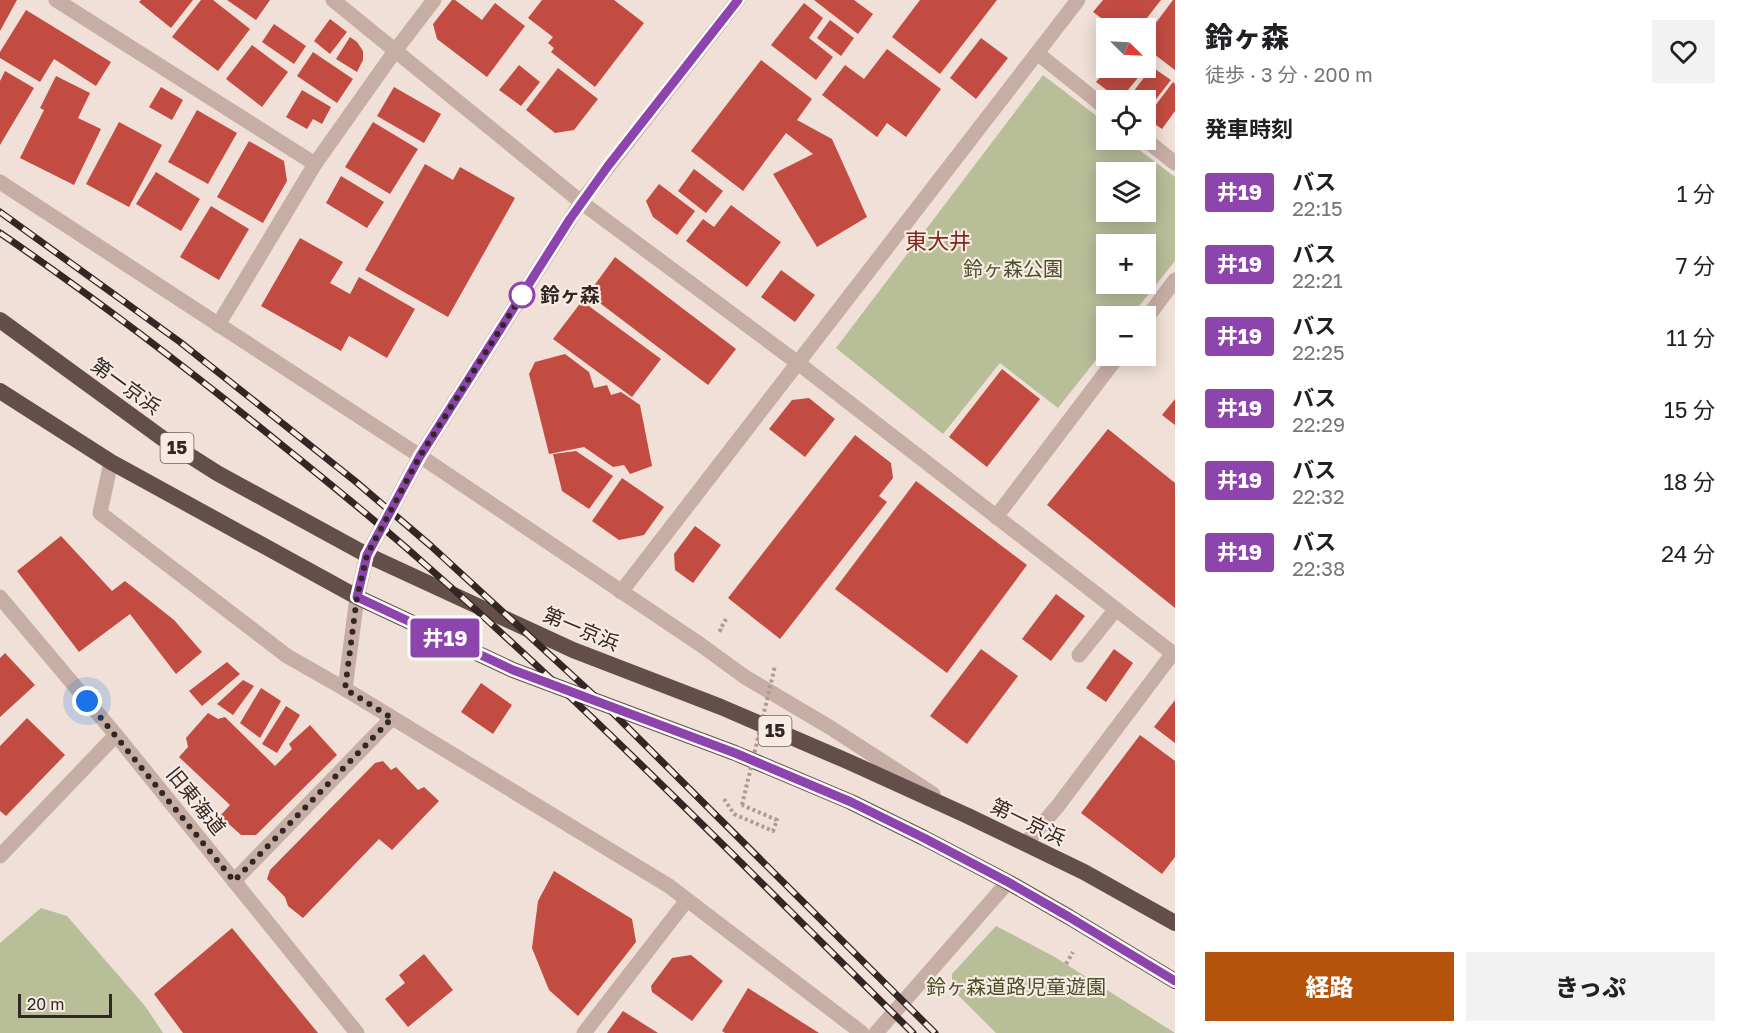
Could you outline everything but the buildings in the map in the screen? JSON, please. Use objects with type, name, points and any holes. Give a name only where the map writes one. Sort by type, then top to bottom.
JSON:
[{"type":"highway","name":"第一京浜","points":[[0,320],[162,438],[218,473],[367,555],[573,650],[721,707],[968,816],[1083,872],[1175,923]]},
{"type":"highway","name":"15","points":[[0,391],[111,462],[357,597],[513,670],[735,753],[851,802],[1008,882],[1175,981]]},
{"type":"street","points":[[56,0],[315,164]]},
{"type":"street","points":[[333,0],[581,202],[798,363],[1174,653],[1057,807],[1024,844]]},
{"type":"street","points":[[218,325],[315,164],[434,0]]},
{"type":"street","points":[[345,689],[357,597],[367,555],[420,456],[581,202],[738,0]]},
{"type":"street","points":[[621,591],[1078,0]]},
{"type":"street","points":[[1037,53],[1096,100]]},
{"type":"street","points":[[1156,148],[1175,163]]},
{"type":"street","points":[[0,183],[420,456],[745,677],[831,728],[968,816]]},
{"type":"street","points":[[1156,306],[1175,280]]},
{"type":"street","points":[[996,517],[1110,366]]},
{"type":"street","points":[[111,462],[100,513],[287,656],[669,886],[862,1033]]},
{"type":"street","name":"旧東海道","points":[[0,597],[116,735],[357,1033]]},
{"type":"street","points":[[1079,655],[1116,609]]},
{"type":"street","points":[[234,881],[392,718]]},
{"type":"street","points":[[0,856],[116,735]]},
{"type":"street","points":[[876,1033],[1008,882]]},
{"type":"street","points":[[584,1033],[687,900]]},
{"type":"path","points":[[726,619],[720,630],[726,634]]},
{"type":"path","points":[[724,800],[734,814],[773,831],[777,820],[742,805],[775,666]]},
{"type":"path","points":[[1066,964],[1073,952]]},
{"type":"green space","name":"鈴ヶ森公園","points":[[1043,75],[1096,116],[1096,150],[1139,150],[1155,162],[1096,162],[1096,222],[1156,222],[1156,163],[1175,177],[1175,261],[1156,285],[1156,234],[1096,234],[1096,294],[1149,294],[1139,306],[1096,306],[1096,360],[1058,408],[1000,363],[943,434],[836,348]]},
{"type":"green space","points":[[41,908],[67,916],[145,1006],[163,1033],[0,1033],[0,943]]},
{"type":"green space","name":"鈴ヶ森道路児童遊園","points":[[996,926],[1053,956],[1175,1033],[996,1033],[952,989],[952,974]]},
{"type":"railway","points":[[0,212],[180,342],[355,481],[431,546],[611,711],[935,1033]]},
{"type":"railway","points":[[0,233],[109,310],[249,418],[386,530],[483,616],[608,733],[913,1033]]},
{"type":"bus line","name":"井19","points":[[738,0],[608,166],[570,219],[420,456],[367,555],[357,597],[513,670],[735,753],[851,802],[1008,882],[1175,981]]},
{"type":"place","name":"鈴ヶ森","points":[[522,295]]},
{"type":"district","name":"東大井","points":[[938,241]]},
{"type":"route","points":[[87,701],[234,881],[392,718],[345,689],[357,597],[367,555],[420,456],[522,295]]}]
